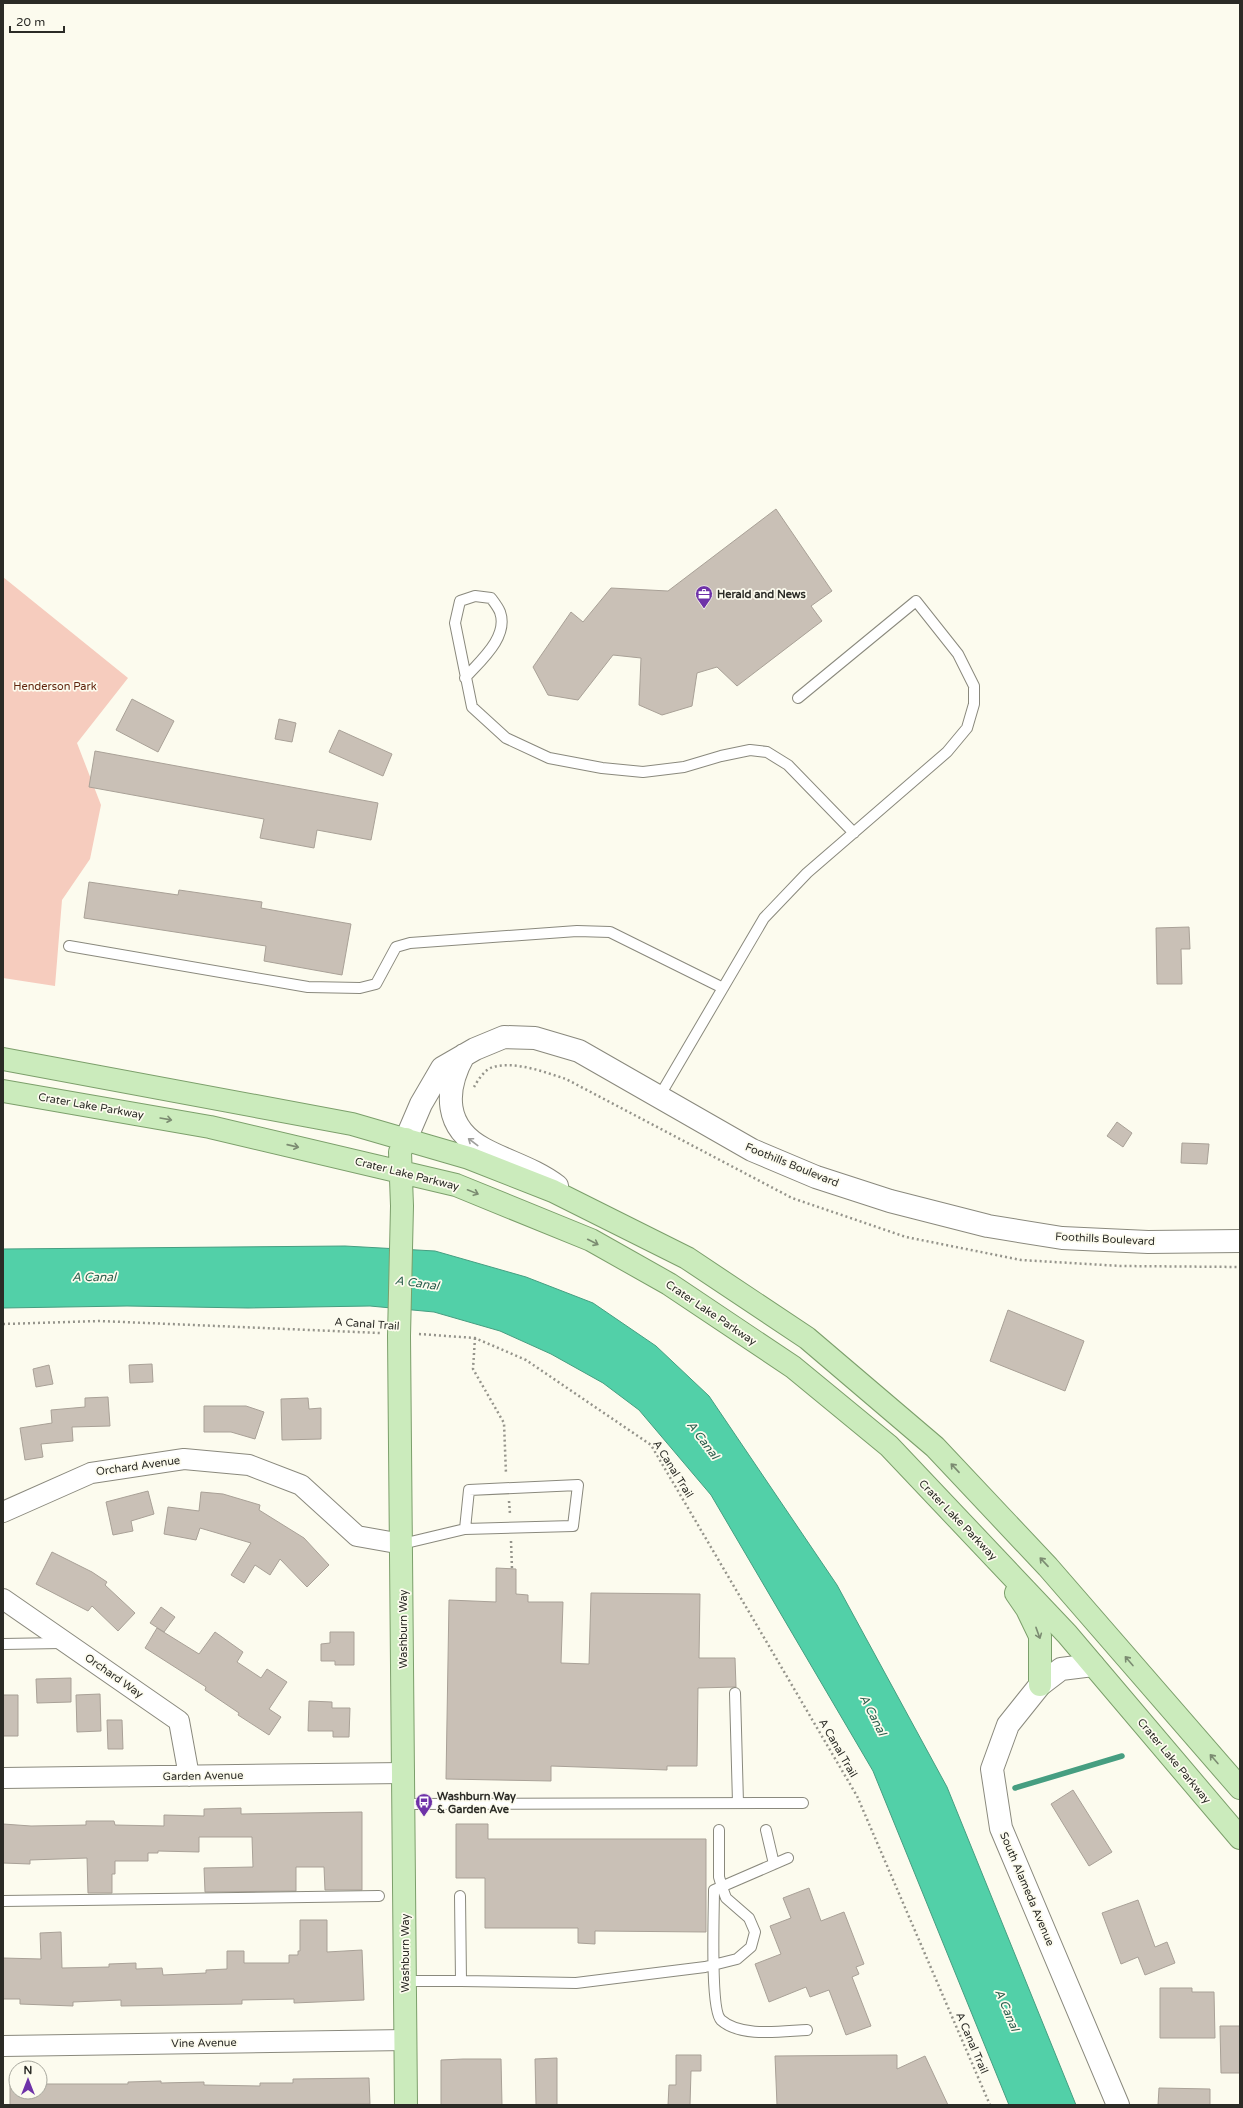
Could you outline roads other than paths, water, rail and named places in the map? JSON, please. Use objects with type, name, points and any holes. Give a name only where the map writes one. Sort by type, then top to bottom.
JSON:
[{"type":"main road","name":"Foothills Boulevard","points":[[402,1155],[420,1104],[442,1068],[464,1055],[504,1037],[535,1038],[579,1051],[752,1150],[816,1177],[932,1214],[988,1226],[1062,1238],[1148,1242],[1240,1241]]},
{"type":"main road","points":[[464,1055],[457,1068],[450,1103],[452,1117],[459,1127],[469,1139],[484,1149],[546,1178],[578,1204]]},
{"type":"main road","name":"Crater Lake Parkway","points":[[3,1059],[352,1124],[402,1155],[456,1185],[591,1240],[669,1284],[793,1368],[889,1446],[1067,1634],[1240,1838]]},
{"type":"main road","name":"Crater Lake Parkway","points":[[3,1091],[210,1127],[402,1155],[469,1158],[553,1191],[687,1258],[807,1338],[935,1447],[1048,1567],[1240,1788]]},
{"type":"main road","name":"Washburn Way","points":[[402,1155],[400,1333],[406,2105]]},
{"type":"main road","points":[[989,1552],[1027,1609],[1040,1636],[1040,1684]]},
{"type":"main road","name":"South Alameda Avenue","points":[[1093,1665],[1061,1669],[1040,1684],[1008,1725],[992,1769],[1001,1828],[1118,2105]]},
{"type":"street","name":"Orchard Avenue","points":[[3,1512],[91,1473],[184,1458],[249,1465],[301,1486],[357,1536],[402,1544]]},
{"type":"street","name":"Orchard Way","points":[[3,1598],[179,1722],[189,1776]]},
{"type":"street","name":"Garden Avenue","points":[[3,1778],[404,1774]]},
{"type":"street","name":"Vine Avenue","points":[[3,2046],[406,2040]]},
{"type":"lane","points":[[465,678],[490,650],[502,628],[500,612],[491,598],[475,596],[460,601],[455,623],[465,678],[472,707],[506,738],[549,758],[602,768],[643,772],[684,767],[721,756],[750,750],[767,752],[788,765],[854,834]]},
{"type":"lane","points":[[659,1097],[764,918],[807,873],[854,834],[946,752],[966,728],[974,704],[974,686],[958,654],[916,601],[798,698]]},
{"type":"lane","points":[[69,946],[308,987],[360,988],[376,984],[396,947],[410,943],[577,931],[610,932],[722,988]]},
{"type":"lane","points":[[402,1544],[465,1529],[573,1526],[578,1486],[469,1490],[465,1529]]},
{"type":"lane","points":[[3,1644],[66,1642]]},
{"type":"lane","points":[[735,1693],[738,1804]]},
{"type":"lane","points":[[404,1804],[803,1803]]},
{"type":"lane","points":[[406,1981],[576,1983],[714,1964],[737,1959],[751,1947],[755,1932],[749,1918],[726,1898],[722,1887],[719,1877],[719,1830]]},
{"type":"lane","points":[[766,1830],[774,1864]]},
{"type":"lane","points":[[788,1858],[714,1890],[714,1964],[716,2008],[720,2019],[730,2026],[744,2031],[807,2030]]},
{"type":"lane","points":[[3,1901],[379,1896]]},
{"type":"lane","points":[[460,1896],[461,1981]]},
{"type":"water","name":"A Canal","points":[[345,1246],[435,1251],[526,1277],[593,1303],[656,1346],[709,1396],[837,1585],[947,1787],[1076,2105],[1009,2105],[873,1771],[711,1495],[639,1410],[603,1383],[551,1354],[500,1331],[434,1312],[370,1306],[248,1308],[127,1306],[3,1308],[3,1249]]},
{"type":"waterway","points":[[1015,1788],[1122,1756]]},
{"type":"place","name":"Herald and News","points":[[704,609]]},
{"type":"place","name":"Washburn Way & Garden Ave","points":[[424,1817]]},
{"type":"park label","name":"Henderson Park","points":[[55,686]]}]
